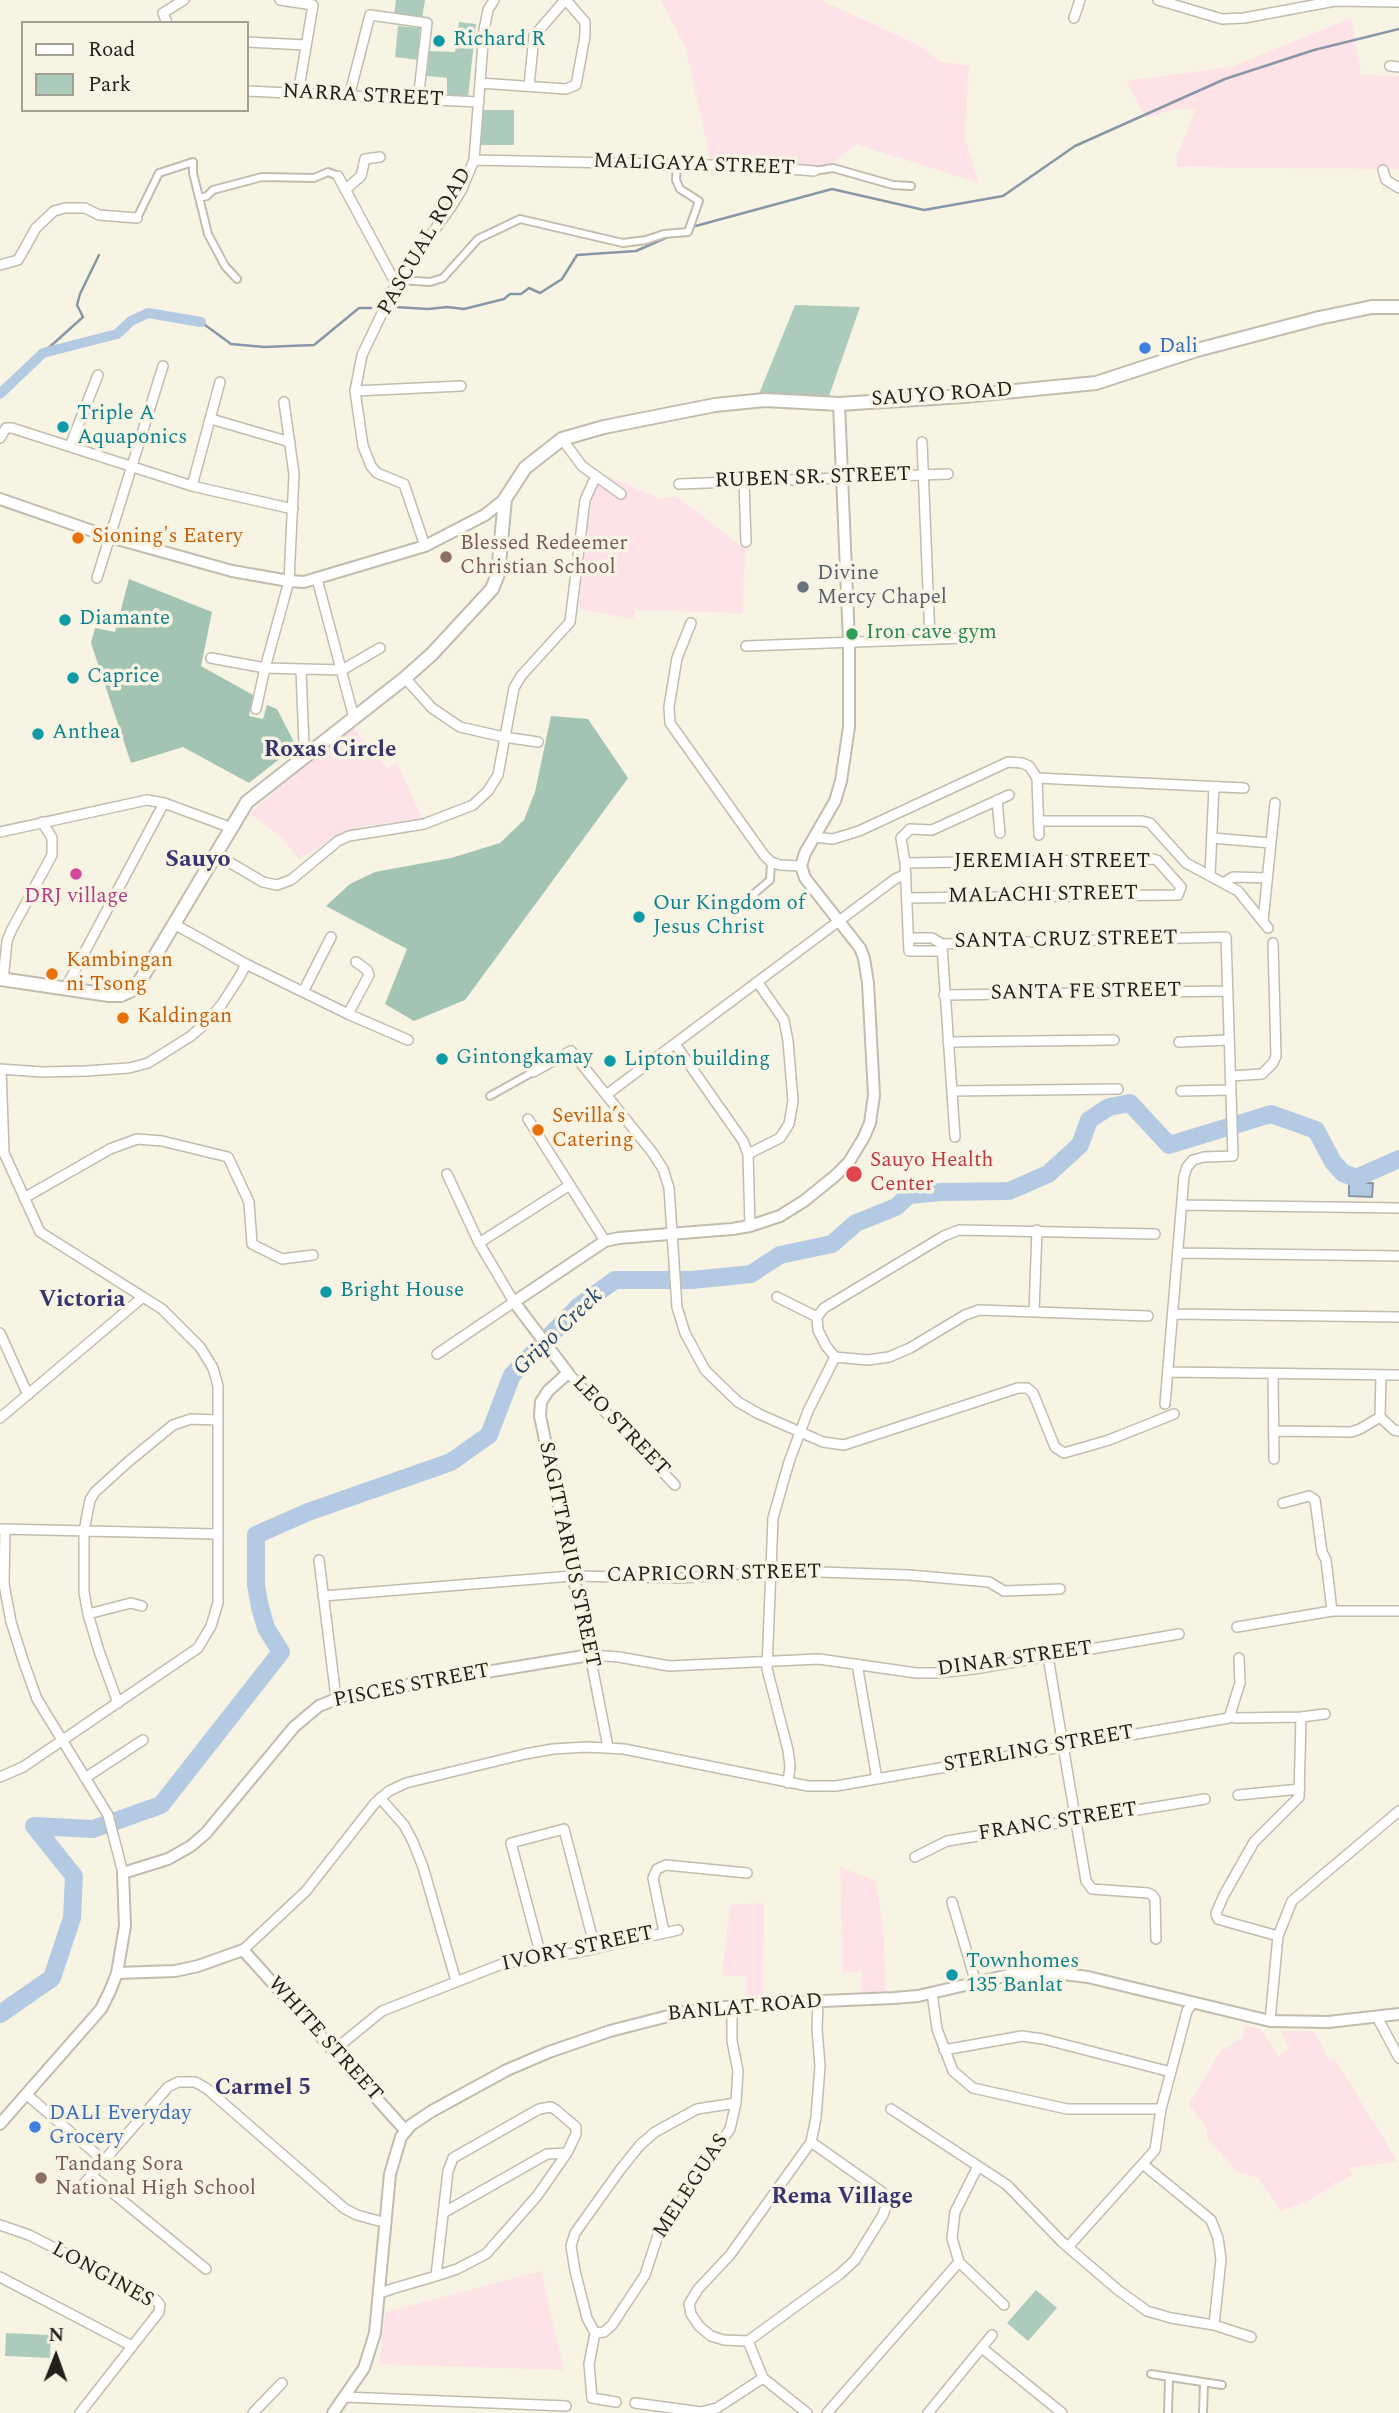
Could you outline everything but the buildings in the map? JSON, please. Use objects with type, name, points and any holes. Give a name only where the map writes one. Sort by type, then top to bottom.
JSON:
[{"type":"main road","name":"SAUYO ROAD","points":[[505,499],[525,468],[562,439],[604,427],[715,405],[765,400],[839,404],[964,396],[1096,383],[1197,350],[1320,318],[1362,308],[1399,307]]},
{"type":"main road","points":[[1,980],[108,995],[121,995],[140,981],[247,802],[405,678],[432,654],[492,589],[498,574],[505,499]]},
{"type":"street","points":[[165,18],[184,0]]},
{"type":"street","points":[[280,0],[313,5],[298,94]]},
{"type":"street","name":"PASCUAL ROAD","points":[[425,545],[404,484],[377,472],[371,466],[363,446],[355,391],[362,355],[398,282],[462,190],[474,160],[484,30],[488,10],[494,0]]},
{"type":"street","points":[[480,83],[566,89],[576,85],[585,22],[566,0],[534,36],[529,86]]},
{"type":"street","points":[[1074,18],[1080,0]]},
{"type":"street","points":[[1158,0],[1222,19],[1244,18],[1335,1],[1399,2]]},
{"type":"street","points":[[349,97],[370,15],[426,23],[418,100]]},
{"type":"street","points":[[248,43],[305,45]]},
{"type":"street","name":"NARRA STREET","points":[[248,91],[479,102]]},
{"type":"street","points":[[345,190],[360,176],[365,159],[380,157]]},
{"type":"street","name":"MALIGAYA STREET","points":[[474,160],[677,164],[814,171],[833,168],[893,185],[911,186]]},
{"type":"street","points":[[0,265],[18,260],[36,228],[54,211],[82,208],[99,215],[137,218],[159,173],[193,162],[193,173],[208,234],[225,266],[237,279]]},
{"type":"street","points":[[199,198],[207,196],[213,190],[262,177],[314,178],[328,172],[338,176],[398,282],[430,282],[443,278],[478,239],[520,219],[623,243],[688,232],[699,201],[680,189],[676,180],[677,164]]},
{"type":"street","points":[[1383,170],[1386,180],[1399,188]]},
{"type":"street","points":[[97,578],[163,366]]},
{"type":"street","points":[[70,446],[98,375]]},
{"type":"street","points":[[191,486],[220,382]]},
{"type":"street","points":[[355,391],[461,386]]},
{"type":"street","points":[[256,709],[289,581],[294,474],[284,402]]},
{"type":"street","points":[[437,1354],[605,1241],[750,1226],[793,1209],[849,1162],[870,1123],[874,1095],[867,969],[860,948],[805,878],[801,866],[805,853],[835,801],[849,727],[849,642],[839,404]]},
{"type":"street","points":[[211,419],[290,442]]},
{"type":"street","points":[[0,438],[6,428],[12,428],[191,486],[293,509]]},
{"type":"street","points":[[562,439],[577,460],[595,478],[621,494]]},
{"type":"street","points":[[922,442],[930,639]]},
{"type":"street","name":"RUBEN SR. STREET","points":[[679,484],[948,474]]},
{"type":"street","points":[[217,855],[270,885],[284,884],[338,841],[349,836],[424,824],[473,805],[488,791],[498,775],[514,688],[521,676],[570,622],[585,500],[595,478]]},
{"type":"street","points":[[744,481],[746,542]]},
{"type":"street","points":[[0,499],[110,537],[232,571],[289,581],[317,579],[425,545],[485,515],[505,499]]},
{"type":"street","points":[[317,579],[354,718]]},
{"type":"street","points":[[691,623],[677,658],[669,708],[670,723],[758,848],[771,862],[801,866]]},
{"type":"street","points":[[746,646],[965,638]]},
{"type":"street","points":[[211,658],[265,668],[342,670],[380,648]]},
{"type":"street","points":[[302,670],[304,744],[309,754]]},
{"type":"street","points":[[405,678],[445,718],[460,727],[503,737],[538,741]]},
{"type":"street","points":[[814,837],[833,839],[859,831],[1008,762],[1028,766],[1037,778],[1039,835]]},
{"type":"street","points":[[1037,778],[1244,788]]},
{"type":"street","points":[[1210,875],[1214,787]]},
{"type":"street","points":[[908,938],[905,863],[901,838],[910,829],[932,830],[1009,795]]},
{"type":"street","points":[[0,832],[140,800],[164,803],[232,828]]},
{"type":"street","points":[[997,800],[1000,833]]},
{"type":"street","points":[[65,989],[164,803]]},
{"type":"street","points":[[1039,821],[1150,823],[1186,863],[1246,899],[1265,924],[1275,803]]},
{"type":"street","points":[[1,980],[7,941],[52,855],[52,838],[42,822]]},
{"type":"street","points":[[1212,838],[1271,843]]},
{"type":"street","name":"JEREMIAH STREET","points":[[905,863],[1153,859],[1181,887],[1178,895]]},
{"type":"street","points":[[736,909],[770,880],[771,862]]},
{"type":"street","points":[[606,1096],[905,874]]},
{"type":"street","points":[[1223,883],[1233,877],[1267,878]]},
{"type":"street","name":"MALACHI STREET","points":[[906,898],[1178,895]]},
{"type":"street","points":[[174,924],[246,964],[408,1040]]},
{"type":"street","points":[[0,927],[11,932]]},
{"type":"street","points":[[303,992],[331,937]]},
{"type":"street","name":"SANTA CRUZ STREET","points":[[942,947],[932,939],[908,938],[909,951],[942,947],[1226,937],[1228,991]]},
{"type":"street","points":[[1230,1076],[1262,1074],[1276,1056],[1273,943]]},
{"type":"street","points":[[942,947],[955,1137]]},
{"type":"street","points":[[348,1014],[369,975],[367,970],[356,962]]},
{"type":"street","points":[[0,1777],[23,1767],[62,1742],[198,1648],[211,1626],[218,1603],[218,1386],[213,1368],[200,1347],[162,1309],[40,1232],[4,1153],[0,1069],[86,1071],[129,1068],[148,1063],[191,1036],[206,1023],[229,994],[246,964]]},
{"type":"street","points":[[748,1154],[780,1138],[789,1124],[793,1101],[784,1020],[758,983]]},
{"type":"street","points":[[1165,1404],[1187,1167],[1194,1160],[1204,1157],[1233,1156],[1228,991]]},
{"type":"street","name":"SANTA FE STREET","points":[[944,995],[1228,991]]},
{"type":"street","points":[[948,1042],[1114,1040]]},
{"type":"street","points":[[1179,1042],[1229,1040]]},
{"type":"street","points":[[675,1044],[733,1125],[748,1154],[750,1226]]},
{"type":"street","points":[[490,1096],[571,1051],[663,1169],[669,1188],[677,1307],[685,1333],[705,1370],[738,1402],[799,1432],[823,1442],[844,1446],[1017,1388],[1027,1388],[1033,1393],[1055,1447],[1064,1453],[1109,1440],[1174,1414]]},
{"type":"street","points":[[952,1091],[1118,1089]]},
{"type":"street","points":[[1181,1091],[1231,1090]]},
{"type":"street","points":[[528,1119],[605,1241]]},
{"type":"street","points":[[24,1198],[110,1149],[137,1139],[162,1140],[228,1157],[248,1202],[252,1244],[282,1259],[313,1255]]},
{"type":"street","points":[[447,1174],[479,1243],[514,1303]]},
{"type":"street","points":[[479,1243],[570,1185]]},
{"type":"street","points":[[1182,1205],[1399,1208]]},
{"type":"street","points":[[1148,1316],[972,1311],[910,1349],[867,1360],[835,1357],[818,1330],[817,1317],[824,1308],[944,1236],[959,1230],[1155,1234]]},
{"type":"street","points":[[1034,1312],[1037,1230]]},
{"type":"street","points":[[1179,1253],[1399,1256]]},
{"type":"street","points":[[0,1418],[143,1297]]},
{"type":"street","points":[[777,1297],[817,1317]]},
{"type":"street","name":"LEO STREET","points":[[514,1303],[568,1373],[675,1485]]},
{"type":"street","points":[[1173,1314],[1399,1317]]},
{"type":"street","points":[[0,1333],[28,1395]]},
{"type":"street","points":[[788,1783],[788,1749],[767,1660],[773,1517],[799,1432],[835,1357]]},
{"type":"street","points":[[1168,1372],[1399,1375]]},
{"type":"street","name":"SAGITTARIUS STREET","points":[[568,1373],[548,1391],[541,1402],[540,1416],[608,1747]]},
{"type":"street","points":[[1273,1374],[1274,1459]]},
{"type":"street","points":[[1381,1375],[1380,1417],[1394,1430],[1399,1431]]},
{"type":"street","points":[[1274,1431],[1351,1432],[1380,1417]]},
{"type":"street","points":[[118,1703],[88,1614],[83,1579],[84,1531],[90,1500],[95,1492],[128,1462],[173,1425],[191,1419],[218,1420]]},
{"type":"street","points":[[1283,1503],[1311,1497],[1315,1500],[1332,1611]]},
{"type":"street","points":[[0,2124],[101,2009],[117,1973],[125,1926],[123,1873],[112,1825],[37,1699],[11,1622],[4,1584],[2,1529],[216,1534]]},
{"type":"street","points":[[318,1560],[336,1698]]},
{"type":"street","name":"CAPRICORN STREET","points":[[323,1596],[572,1576],[681,1578],[771,1572],[909,1575],[989,1583],[1004,1591],[1060,1589]]},
{"type":"street","points":[[88,1614],[131,1603],[142,1606]]},
{"type":"street","points":[[1237,1627],[1332,1611],[1399,1611]]},
{"type":"street","name":"DINAR STREET","points":[[767,1660],[819,1659],[916,1673],[936,1673],[1179,1634]]},
{"type":"street","name":"PISCES STREET","points":[[123,1873],[168,1859],[199,1840],[226,1812],[294,1727],[319,1706],[336,1698],[590,1655],[668,1666],[767,1660]]},
{"type":"street","points":[[1048,1657],[1088,1886],[1092,1889],[1152,1895],[1155,1899],[1156,1939]]},
{"type":"street","name":"STERLING STREET","points":[[380,1798],[406,1783],[525,1754],[553,1749],[608,1747],[788,1783],[836,1786],[1228,1718],[1240,1683],[1239,1658]]},
{"type":"street","points":[[857,1664],[877,1779]]},
{"type":"street","points":[[1235,1718],[1325,1714]]},
{"type":"street","points":[[1279,1936],[1218,1919],[1217,1908],[1255,1842],[1299,1797],[1301,1717]]},
{"type":"street","points":[[85,1778],[143,1740]]},
{"type":"street","points":[[1238,1796],[1300,1789]]},
{"type":"street","points":[[117,1973],[175,1972],[243,1950],[306,1891],[380,1798],[404,1825],[413,1842],[423,1867],[456,1981]]},
{"type":"street","name":"FRANC STREET","points":[[915,1857],[947,1841],[1205,1799]]},
{"type":"street","points":[[1270,2021],[1279,1936],[1292,1901],[1399,1811]]},
{"type":"street","points":[[541,1956],[510,1843],[564,1829],[595,1948]]},
{"type":"street","points":[[664,1932],[653,1878],[657,1869],[666,1865],[747,1873]]},
{"type":"street","points":[[952,1902],[976,1983]]},
{"type":"street","name":"IVORY STREET","points":[[333,2051],[382,2011],[502,1964],[541,1956],[569,1954],[678,1930]]},
{"type":"street","name":"WHITE STREET","points":[[243,1950],[405,2130]]},
{"type":"street","name":"BANLAT ROAD","points":[[405,2130],[457,2097],[507,2070],[549,2052],[659,2017],[732,2006],[894,1998],[932,1993],[1013,1974],[1055,1973],[1088,1977],[1270,2021],[1328,2022],[1399,2014]]},
{"type":"street","points":[[932,1993],[937,2029],[953,2071],[974,2088],[991,2094],[1067,2109],[1161,2109]]},
{"type":"street","points":[[811,2142],[882,2192],[887,2203],[883,2215],[855,2260],[840,2274],[748,2341],[724,2340],[711,2336],[699,2326],[691,2314],[689,2304],[698,2289],[730,2255],[811,2142],[816,2118],[820,2066],[818,2002]]},
{"type":"street","points":[[1068,2247],[1118,2189],[1144,2165],[1156,2148],[1161,2109],[1187,2011],[1192,2004]]},
{"type":"street","name":"MELEGUAS","points":[[595,2333],[604,2332],[612,2325],[645,2275],[658,2235],[730,2129],[736,2103],[738,2071],[732,2041],[732,2006]]},
{"type":"street","points":[[1377,2017],[1399,2058]]},
{"type":"street","points":[[944,2050],[1022,2036],[1171,2072]]},
{"type":"street","points":[[82,2186],[168,2087],[177,2082],[195,2082],[206,2088],[345,2208],[357,2215],[386,2223]]},
{"type":"street","points":[[26,2094],[103,2160]]},
{"type":"street","points":[[616,2403],[592,2398],[589,2364],[595,2333],[587,2318],[575,2271],[571,2246],[575,2233],[627,2161],[655,2132],[696,2109],[736,2103]]},
{"type":"street","points":[[380,2293],[436,2276],[486,2254],[537,2196],[567,2153],[577,2130],[556,2110],[545,2107],[458,2154],[449,2164],[436,2276]]},
{"type":"street","points":[[891,2109],[1007,2185],[1068,2247],[1147,2311],[1214,2325],[1251,2337]]},
{"type":"street","points":[[333,2413],[364,2368],[375,2333],[392,2161],[405,2130]]},
{"type":"street","points":[[443,2213],[547,2154],[567,2153]]},
{"type":"street","points":[[1144,2165],[1211,2220],[1222,2259],[1214,2325]]},
{"type":"street","points":[[978,2166],[955,2212],[952,2238],[959,2262],[1004,2305]]},
{"type":"street","points":[[91,2175],[206,2269]]},
{"type":"street","name":"LONGINES","points":[[0,2225],[29,2235],[158,2301],[159,2312],[80,2413]]},
{"type":"street","points":[[827,2413],[959,2262]]},
{"type":"street","points":[[0,2277],[132,2346]]},
{"type":"street","points":[[928,2413],[992,2335]]},
{"type":"street","points":[[748,2341],[763,2378],[807,2413]]},
{"type":"street","points":[[982,2348],[1062,2413]]},
{"type":"street","points":[[1152,2374],[1222,2385]]},
{"type":"street","points":[[635,2403],[701,2412],[717,2408],[763,2378]]},
{"type":"street","points":[[1168,2413],[1169,2378]]},
{"type":"street","points":[[253,2413],[282,2383]]},
{"type":"street","points":[[1203,2413],[1204,2384]]},
{"type":"street","points":[[344,2397],[566,2406]]},
{"type":"shaded area","points":[[661,0],[821,0],[920,46],[939,61],[969,66],[965,139],[979,183],[856,144],[832,164],[806,169],[791,161],[710,158],[686,49]]},
{"type":"shaded area","points":[[1351,18],[1361,75],[1399,76],[1399,169],[1177,167],[1177,157],[1195,110],[1175,109],[1146,118],[1126,81],[1231,67]]},
{"type":"shaded area","points":[[605,475],[661,499],[676,496],[745,549],[743,613],[636,610],[633,619],[579,609],[594,482]]},
{"type":"shaded area","points":[[353,727],[387,768],[397,763],[422,818],[360,827],[336,836],[299,859],[278,834],[250,814],[317,753]]},
{"type":"shaded area","points":[[840,1867],[876,1881],[884,1937],[885,1991],[862,1993],[861,1972],[843,1973]]},
{"type":"shaded area","points":[[764,1903],[763,1995],[747,1997],[746,1976],[722,1976],[730,1905]]},
{"type":"shaded area","points":[[1245,2026],[1261,2029],[1278,2056],[1290,2048],[1280,2031],[1314,2031],[1330,2061],[1335,2059],[1397,2161],[1349,2168],[1352,2175],[1307,2201],[1281,2211],[1258,2178],[1237,2172],[1206,2136],[1207,2129],[1189,2104],[1220,2051],[1243,2038]]},
{"type":"shaded area","points":[[541,2271],[564,2370],[379,2364],[386,2312]]},
{"type":"green space","points":[[396,0],[425,0],[422,19],[394,15]]},
{"type":"green space","points":[[459,22],[476,24],[468,97],[447,96],[447,78],[427,76],[429,51],[455,52]]},
{"type":"green space","points":[[398,26],[420,28],[418,60],[395,57]]},
{"type":"green space","points":[[481,110],[514,110],[514,145],[481,145]]},
{"type":"green space","points":[[795,305],[860,307],[829,396],[759,394]]},
{"type":"green space","points":[[129,579],[212,612],[201,666],[253,695],[249,716],[263,719],[267,705],[277,709],[296,746],[249,783],[183,747],[131,763],[91,643],[95,628],[115,632]]},
{"type":"green space","points":[[551,716],[588,719],[628,778],[465,1000],[414,1021],[385,1004],[407,949],[326,906],[350,884],[375,872],[451,858],[500,843],[524,820],[535,792]]},
{"type":"green space","points":[[1036,2290],[1057,2308],[1028,2341],[1007,2323]]},
{"type":"green space","points":[[6,2333],[51,2335],[50,2358],[5,2356]]},
{"type":"water","points":[[1349,1183],[1373,1183],[1372,1197],[1349,1196]]},
{"type":"waterway","points":[[692,227],[832,189],[924,210],[1003,196],[1075,146],[1225,79],[1314,50],[1399,29]]},
{"type":"waterway","points":[[395,307],[464,309],[504,299],[510,294],[521,294],[529,288],[540,293],[562,279],[577,255],[636,251],[670,236]]},
{"type":"waterway","points":[[43,353],[83,317],[77,305],[99,255]]},
{"type":"waterway","points":[[201,322],[231,344],[264,347],[314,345],[359,308],[371,308]]},
{"type":"waterway","points":[[0,394],[43,353],[117,334],[131,321],[148,313],[201,322]]},
{"type":"waterway","name":"Gripo Creek","points":[[0,2014],[52,1978],[72,1918],[74,1876],[34,1826],[93,1829],[161,1805],[281,1652],[266,1628],[260,1607],[256,1585],[256,1535],[308,1512],[451,1462],[489,1435],[512,1375],[579,1306],[615,1280],[692,1280],[751,1274],[780,1255],[832,1244],[856,1223],[896,1207],[909,1195],[1009,1191],[1048,1174],[1080,1145],[1089,1120],[1109,1107],[1130,1103],[1169,1145],[1271,1114],[1316,1130],[1333,1162],[1343,1173],[1356,1178],[1399,1159]]},
{"type":"place","name":"Richard R","points":[[439,41]]},
{"type":"place","name":"Dali","points":[[1145,348]]},
{"type":"place","name":"Triple A Aquaponics","points":[[63,427]]},
{"type":"place","name":"Sioning's Eatery","points":[[78,538]]},
{"type":"place","name":"Blessed Redeemer Christian School","points":[[446,557]]},
{"type":"place","name":"Divine Mercy Chapel","points":[[803,587]]},
{"type":"place","name":"Diamante","points":[[65,620]]},
{"type":"place","name":"Iron cave gym","points":[[852,634]]},
{"type":"place","name":"Caprice","points":[[73,678]]},
{"type":"place","name":"Anthea","points":[[38,734]]},
{"type":"place","name":"DRJ village","points":[[76,874]]},
{"type":"place","name":"Our Kingdom of Jesus Christ","points":[[639,917]]},
{"type":"place","name":"Kambingan ni Tsong","points":[[52,974]]},
{"type":"place","name":"Kaldingan","points":[[123,1018]]},
{"type":"place","name":"Gintongkamay","points":[[442,1059]]},
{"type":"place","name":"Lipton building","points":[[610,1061]]},
{"type":"place","name":"Sevilla’s Catering","points":[[538,1130]]},
{"type":"place","name":"Sauyo Health Center","points":[[854,1174]]},
{"type":"place","name":"Bright House","points":[[326,1292]]},
{"type":"place","name":"Townhomes 135 Banlat","points":[[952,1975]]},
{"type":"place","name":"DALI Everyday Grocery","points":[[35,2127]]},
{"type":"place","name":"Tandang Sora National High School","points":[[41,2178]]},
{"type":"district","name":"Roxas Circle","points":[[330,751]]},
{"type":"district","name":"Sauyo","points":[[198,861]]},
{"type":"district","name":"Victoria","points":[[82,1301]]},
{"type":"district","name":"Carmel 5","points":[[263,2089]]},
{"type":"district","name":"Rema Village","points":[[842,2198]]}]
